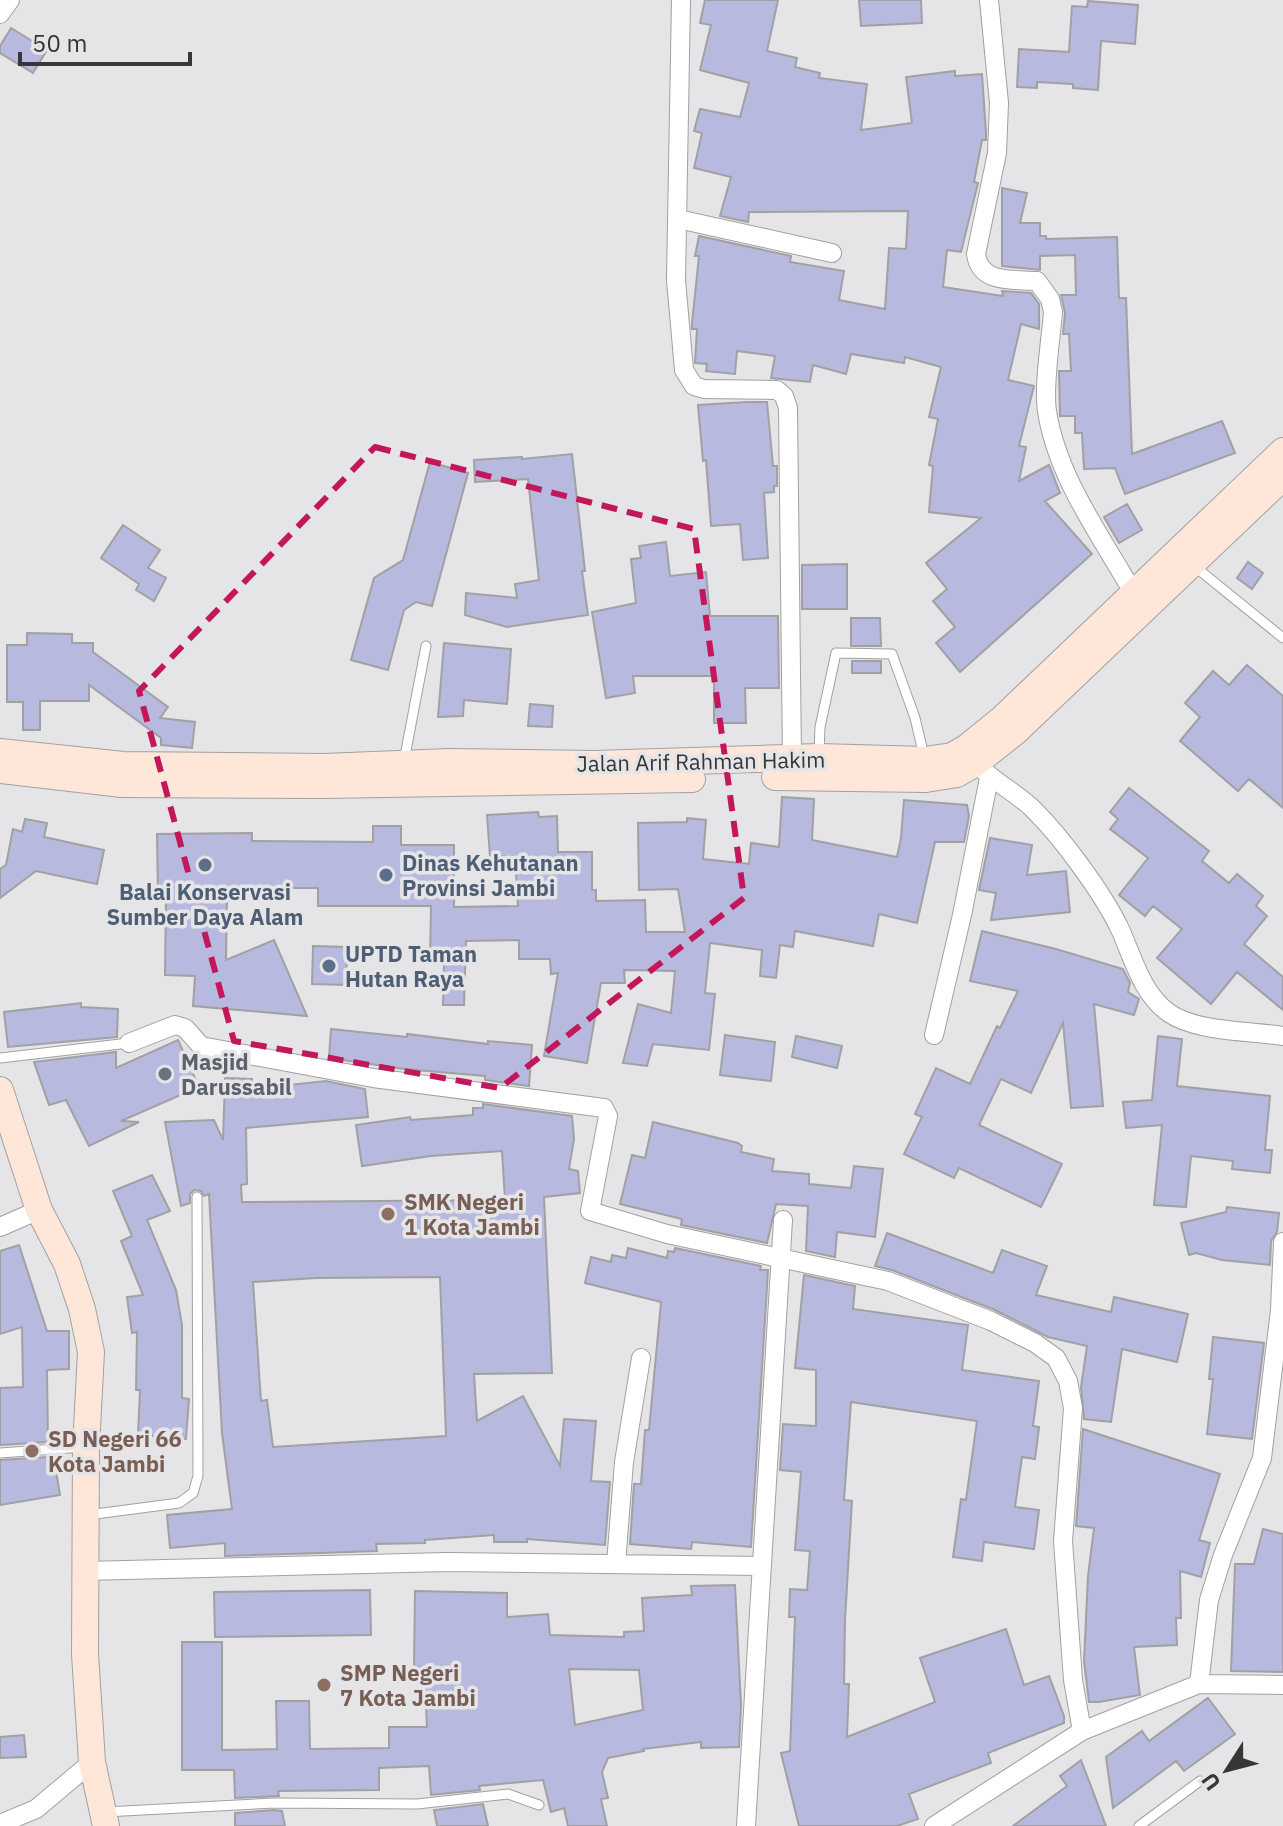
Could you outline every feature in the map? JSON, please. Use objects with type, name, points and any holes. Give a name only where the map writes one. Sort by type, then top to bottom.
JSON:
[{"type":"main road","name":"Jalan Arif Rahman Hakim","points":[[0,770],[122,784],[595,782],[819,766],[926,769],[957,774],[983,771],[1015,732],[1186,557],[1283,451]]},
{"type":"main road","name":"Jalan Arif Rahman Hakim","points":[[926,769],[966,748],[1003,718],[1134,594],[1186,557],[1283,477]]},
{"type":"main road","name":"Jalan Arif Rahman Hakim","points":[[0,752],[123,765],[323,767],[792,759],[819,766]]},
{"type":"main road","points":[[0,1090],[39,1210],[67,1264],[82,1309],[91,1352],[86,1447],[85,1654],[92,1762],[105,1819]]},
{"type":"street","points":[[0,14],[10,0]]},
{"type":"street","points":[[681,0],[676,280],[684,370],[694,386],[704,389],[777,390],[784,396],[788,408],[792,759]]},
{"type":"street","points":[[989,0],[999,103],[997,153],[976,254],[978,264],[981,271],[990,277],[1037,281],[1050,299],[1053,312],[1046,407],[1056,452],[1134,594]]},
{"type":"street","points":[[678,219],[832,253]]},
{"type":"street","points":[[934,1035],[962,915],[983,771],[1032,807],[1070,851],[1118,926],[1145,987],[1169,1014],[1188,1023],[1283,1036]]},
{"type":"street","points":[[129,1043],[175,1025],[185,1028],[201,1046],[373,1078],[604,1108],[608,1116],[590,1211],[667,1234],[888,1281],[991,1321],[1035,1343],[1056,1358],[1068,1381],[1073,1408],[1063,1541],[1073,1680],[1082,1731]]},
{"type":"street","points":[[0,1227],[39,1210]]},
{"type":"street","points":[[746,1826],[783,1220]]},
{"type":"street","points":[[1199,1684],[1209,1600],[1223,1555],[1262,1458],[1280,1310],[1283,1242]]},
{"type":"street","points":[[616,1564],[624,1462],[641,1358]]},
{"type":"street","points":[[85,1571],[446,1562],[762,1566]]},
{"type":"street","points":[[934,1826],[1082,1731],[1199,1684],[1283,1685]]},
{"type":"street","points":[[0,1824],[36,1809],[92,1762]]},
{"type":"lane","points":[[1186,557],[1283,638]]},
{"type":"lane","points":[[404,764],[426,646]]},
{"type":"lane","points":[[819,766],[820,727],[836,653],[892,654],[915,718],[926,769]]},
{"type":"lane","points":[[0,1058],[129,1043]]},
{"type":"lane","points":[[86,1515],[179,1503],[193,1493],[198,1476],[197,1197]]},
{"type":"lane","points":[[0,1453],[86,1447]]},
{"type":"lane","points":[[1139,1826],[1200,1781]]},
{"type":"lane","points":[[105,1819],[274,1803],[417,1804],[508,1794],[539,1805]]},
{"type":"highlighted area","points":[[375,447],[694,529],[744,898],[500,1088],[234,1041],[139,691]]},
{"type":"building","points":[[705,0],[778,0],[767,51],[797,58],[795,67],[820,73],[819,78],[867,84],[861,130],[912,123],[906,77],[955,71],[955,76],[982,74],[986,140],[982,140],[974,182],[978,183],[961,252],[947,250],[943,287],[1003,296],[1002,291],[1031,293],[1039,304],[1039,329],[1021,324],[1008,380],[1034,386],[1019,446],[1026,447],[1019,481],[1049,465],[1060,493],[1045,501],[1092,554],[960,672],[936,643],[955,627],[933,601],[947,589],[926,563],[981,518],[929,512],[933,466],[929,465],[938,419],[929,417],[941,367],[905,357],[904,363],[851,354],[846,374],[813,365],[810,382],[771,378],[775,356],[737,351],[735,374],[706,371],[707,364],[695,363],[697,329],[692,329],[692,323],[699,236],[791,256],[790,262],[844,271],[839,300],[885,309],[889,248],[906,249],[908,211],[749,212],[748,222],[720,216],[731,177],[694,168],[702,133],[694,131],[700,109],[740,117],[749,83],[700,70],[711,25],[700,23]]},
{"type":"building","points":[[859,0],[921,0],[922,23],[861,26]]},
{"type":"building","points":[[1088,1],[1138,5],[1135,44],[1101,41],[1098,90],[1073,88],[1073,84],[1037,82],[1037,88],[1017,87],[1019,49],[1069,52],[1072,6],[1087,7]]},
{"type":"building","points":[[11,28],[47,50],[33,73],[0,53],[0,46]]},
{"type":"building","points":[[1002,188],[1027,193],[1020,223],[1040,223],[1040,236],[1046,236],[1046,239],[1117,237],[1119,298],[1126,298],[1132,454],[1222,421],[1235,453],[1125,494],[1115,468],[1084,469],[1082,433],[1075,433],[1075,416],[1060,416],[1059,371],[1071,371],[1069,334],[1063,334],[1065,313],[1061,295],[1076,295],[1075,255],[1040,256],[1040,270],[1002,266]]},
{"type":"building","points":[[767,402],[777,486],[774,486],[774,492],[764,493],[768,558],[743,560],[740,524],[711,526],[698,405]]},
{"type":"building","points":[[572,454],[588,615],[507,627],[465,615],[466,593],[517,598],[515,584],[539,580],[528,479],[475,482],[474,460]]},
{"type":"building","points":[[430,462],[468,473],[432,606],[416,602],[404,610],[388,670],[351,660],[374,578],[403,560]]},
{"type":"building","points":[[1127,504],[1142,530],[1119,543],[1104,517]]},
{"type":"building","points":[[123,525],[160,550],[148,568],[166,578],[154,601],[136,590],[139,584],[101,558]]},
{"type":"building","points":[[666,542],[670,576],[706,572],[710,616],[778,616],[779,688],[745,688],[746,723],[714,723],[714,676],[633,676],[635,693],[606,698],[592,612],[636,603],[631,559],[641,558],[639,546]]},
{"type":"building","points":[[1248,562],[1263,573],[1252,589],[1237,578]]},
{"type":"building","points":[[847,564],[847,609],[802,609],[802,565]]},
{"type":"building","points":[[851,618],[880,618],[881,646],[851,646]]},
{"type":"building","points":[[27,633],[72,634],[72,643],[93,643],[93,652],[168,707],[160,718],[195,722],[192,748],[161,745],[161,738],[89,685],[89,701],[40,701],[40,730],[23,730],[23,702],[7,702],[7,645],[27,645]]},
{"type":"building","points":[[444,643],[511,649],[507,704],[464,700],[463,716],[438,717]]},
{"type":"building","points":[[852,661],[881,661],[881,673],[852,673]]},
{"type":"building","points":[[1247,665],[1283,696],[1283,808],[1249,779],[1238,791],[1180,741],[1200,717],[1185,703],[1213,671],[1229,685]]},
{"type":"building","points":[[530,704],[553,706],[552,727],[528,726]]},
{"type":"building","points":[[1129,788],[1209,851],[1202,861],[1229,883],[1237,874],[1263,896],[1256,906],[1267,916],[1244,944],[1283,977],[1283,1010],[1237,972],[1211,1004],[1157,958],[1182,929],[1153,906],[1145,916],[1119,895],[1148,858],[1110,829],[1118,819],[1110,812]]},
{"type":"building","points":[[782,797],[814,799],[812,840],[897,857],[904,800],[967,805],[969,816],[964,842],[935,842],[917,923],[879,914],[873,946],[795,931],[793,947],[780,945],[776,978],[760,976],[762,950],[710,943],[705,993],[715,994],[709,1050],[653,1044],[647,1066],[623,1063],[638,1004],[671,1013],[675,971],[624,970],[625,983],[601,983],[587,1063],[544,1056],[558,973],[551,974],[550,959],[519,959],[519,940],[466,941],[464,1005],[443,1005],[444,962],[430,962],[431,906],[318,906],[318,888],[253,888],[253,896],[227,896],[226,960],[274,940],[307,1016],[193,1006],[195,976],[165,975],[166,897],[158,897],[157,834],[252,833],[252,841],[373,842],[373,826],[401,826],[401,845],[454,845],[454,907],[518,906],[515,856],[490,857],[487,815],[538,812],[539,817],[557,816],[558,852],[592,852],[592,890],[596,890],[596,901],[645,900],[646,932],[685,932],[678,889],[639,890],[638,823],[687,822],[687,818],[706,820],[703,859],[749,864],[751,843],[779,847]]},
{"type":"building","points":[[25,819],[47,823],[44,837],[104,850],[97,884],[36,871],[0,898],[0,869],[6,865],[13,829],[22,832]]},
{"type":"building","points":[[990,838],[1032,845],[1027,875],[1066,871],[1070,912],[991,920],[996,893],[979,890]]},
{"type":"building","points":[[982,931],[1123,969],[1130,983],[1128,992],[1139,999],[1134,1015],[1094,1004],[1103,1106],[1071,1108],[1063,1023],[1031,1093],[1001,1079],[979,1125],[1062,1164],[1041,1207],[959,1168],[954,1178],[904,1154],[922,1117],[915,1114],[936,1068],[970,1084],[997,1026],[1000,1028],[1018,991],[970,981]]},
{"type":"building","name":"UPTD Taman Hutan Raya","points":[[313,946],[347,947],[346,985],[312,984]]},
{"type":"building","points":[[81,1003],[81,1007],[118,1009],[117,1037],[8,1047],[4,1012]]},
{"type":"building","points":[[331,1029],[488,1044],[488,1041],[532,1045],[529,1086],[485,1080],[485,1076],[329,1058]]},
{"type":"building","points":[[725,1035],[775,1042],[771,1081],[720,1075]]},
{"type":"building","points":[[796,1036],[842,1046],[837,1068],[792,1057]]},
{"type":"building","points":[[1158,1036],[1182,1039],[1177,1086],[1270,1096],[1265,1150],[1272,1150],[1270,1173],[1232,1169],[1233,1161],[1191,1156],[1186,1207],[1154,1205],[1162,1125],[1126,1128],[1123,1102],[1152,1100]]},
{"type":"building","points":[[178,1040],[199,1087],[121,1121],[139,1122],[89,1146],[66,1100],[49,1105],[34,1062],[116,1052],[116,1068]]},
{"type":"building","points":[[225,1078],[252,1079],[252,1089],[326,1081],[365,1089],[368,1117],[246,1128],[247,1184],[241,1185],[242,1202],[505,1200],[502,1151],[431,1156],[362,1166],[356,1125],[410,1117],[411,1120],[473,1115],[473,1108],[483,1108],[483,1104],[572,1116],[574,1139],[569,1169],[578,1171],[580,1193],[544,1197],[552,1373],[474,1374],[477,1421],[523,1396],[560,1466],[564,1419],[596,1421],[591,1481],[610,1482],[605,1545],[527,1539],[527,1542],[494,1542],[494,1535],[425,1540],[425,1543],[376,1544],[377,1551],[225,1556],[225,1543],[170,1548],[167,1515],[232,1509],[222,1433],[209,1194],[204,1196],[201,1191],[194,1190],[190,1194],[190,1203],[181,1206],[165,1122],[214,1120],[223,1140]],"holes":[[[440,1277],[446,1436],[273,1447],[267,1400],[261,1401],[253,1282]]]},
{"type":"building","points":[[653,1122],[738,1143],[742,1146],[741,1152],[774,1159],[772,1171],[809,1174],[809,1184],[851,1188],[854,1166],[883,1169],[875,1237],[837,1232],[835,1257],[806,1251],[808,1206],[776,1204],[767,1243],[681,1225],[682,1219],[620,1204],[632,1155],[645,1158]]},
{"type":"building","points":[[152,1175],[170,1211],[147,1220],[176,1290],[182,1325],[182,1398],[189,1399],[186,1439],[138,1435],[140,1390],[136,1390],[137,1332],[132,1333],[127,1297],[143,1295],[121,1241],[132,1236],[113,1191]]},
{"type":"building","points":[[1227,1207],[1279,1213],[1277,1232],[1271,1241],[1270,1265],[1222,1260],[1196,1253],[1189,1255],[1181,1223],[1226,1212]]},
{"type":"building","points":[[887,1233],[993,1273],[1002,1250],[1047,1266],[1036,1295],[1111,1312],[1114,1297],[1188,1314],[1177,1362],[1122,1349],[1111,1422],[1084,1419],[1081,1387],[1087,1346],[1048,1337],[995,1310],[875,1266]]},
{"type":"building","points":[[19,1245],[47,1331],[69,1331],[69,1369],[47,1370],[48,1442],[0,1445],[0,1388],[23,1387],[22,1327],[0,1334],[0,1251]]},
{"type":"building","points":[[628,1248],[667,1258],[668,1251],[674,1252],[675,1248],[768,1270],[751,1547],[692,1542],[691,1549],[630,1544],[634,1484],[641,1484],[645,1430],[649,1430],[661,1302],[585,1283],[591,1257],[611,1262],[612,1255],[626,1258]]},
{"type":"building","points":[[804,1275],[855,1286],[853,1309],[968,1325],[962,1370],[1039,1381],[1033,1426],[1039,1427],[1035,1459],[1022,1457],[1015,1507],[1039,1510],[1034,1549],[984,1542],[982,1561],[953,1557],[961,1499],[966,1500],[977,1421],[851,1402],[844,1500],[852,1501],[845,1620],[844,1684],[849,1684],[847,1737],[935,1702],[920,1658],[1006,1629],[1024,1685],[1049,1676],[1064,1716],[1064,1723],[988,1753],[991,1763],[909,1794],[918,1819],[897,1826],[799,1826],[781,1753],[790,1751],[795,1617],[789,1617],[790,1589],[807,1590],[810,1551],[795,1550],[801,1472],[780,1470],[783,1424],[816,1426],[816,1370],[795,1368]]},
{"type":"building","points":[[1213,1337],[1264,1343],[1252,1439],[1207,1434],[1213,1379],[1209,1379]]},
{"type":"building","points":[[1083,1429],[1220,1474],[1199,1540],[1210,1543],[1201,1577],[1180,1571],[1181,1618],[1176,1618],[1177,1645],[1134,1647],[1140,1695],[1099,1702],[1089,1702],[1084,1661],[1094,1528],[1076,1526]]},
{"type":"building","points":[[54,1458],[60,1495],[0,1505],[0,1460]]},
{"type":"building","points":[[1263,1529],[1283,1534],[1283,1672],[1231,1671],[1235,1564],[1254,1564]]},
{"type":"building","points":[[735,1585],[741,1705],[739,1747],[701,1748],[701,1742],[643,1749],[608,1758],[602,1772],[608,1798],[601,1799],[607,1826],[568,1826],[564,1808],[551,1812],[543,1780],[479,1786],[480,1790],[431,1795],[429,1766],[379,1768],[379,1790],[278,1791],[279,1796],[235,1798],[234,1770],[182,1770],[182,1642],[222,1642],[222,1750],[277,1749],[276,1701],[309,1701],[310,1749],[389,1748],[389,1727],[427,1727],[424,1667],[414,1667],[415,1591],[507,1593],[507,1617],[548,1614],[550,1635],[624,1637],[624,1632],[644,1631],[642,1598],[692,1595],[691,1586]],"holes":[[[569,1669],[639,1670],[643,1710],[575,1725]]]},
{"type":"building","points":[[370,1590],[371,1635],[215,1637],[214,1592]]},
{"type":"building","points":[[1208,1698],[1235,1734],[1184,1771],[1176,1761],[1113,1808],[1106,1757],[1142,1731],[1149,1741]]},
{"type":"building","points":[[24,1735],[26,1757],[0,1758],[0,1737]]},
{"type":"building","points":[[1081,1760],[1106,1826],[1013,1826],[1067,1786],[1060,1776]]},
{"type":"building","points":[[483,1804],[488,1826],[437,1826],[434,1810]]},
{"type":"building","points":[[282,1811],[285,1826],[235,1826],[235,1813]]},
{"type":"place","name":"Balai Konservasi Sumber Daya Alam","points":[[205,865]]},
{"type":"place","name":"Dinas Kehutanan Provinsi Jambi","points":[[386,875]]},
{"type":"place","name":"UPTD Taman Hutan Raya","points":[[329,966]]},
{"type":"place","name":"Masjid Darussabil","points":[[165,1074]]},
{"type":"place","name":"SMK Negeri 1 Kota Jambi","points":[[388,1214]]},
{"type":"place","name":"SD Negeri 66 Kota Jambi","points":[[32,1451]]},
{"type":"place","name":"SMP Negeri 7 Kota Jambi","points":[[324,1685]]}]
